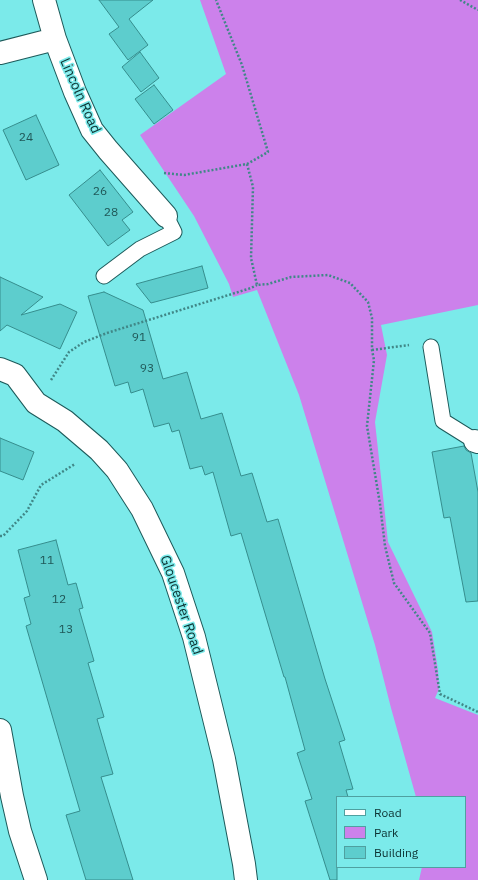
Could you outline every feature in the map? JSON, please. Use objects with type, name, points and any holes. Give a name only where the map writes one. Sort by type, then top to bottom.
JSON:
[{"type":"street","name":"Lincoln Road","points":[[44,0],[55,39],[75,92],[92,130],[166,216]]},
{"type":"street","points":[[0,53],[55,39]]},
{"type":"street","name":"Gloucester Road","points":[[0,369],[15,375],[36,404],[66,421],[99,450],[118,470],[142,509],[173,573],[194,637],[222,752],[246,880]]},
{"type":"street","points":[[0,730],[20,831],[36,880]]},
{"type":"lane","points":[[104,276],[140,249],[174,232],[166,216]]},
{"type":"lane","points":[[423,346],[443,421],[477,442]]},
{"type":"path","points":[[161,172],[184,175],[247,164],[268,152],[242,65],[216,0]]},
{"type":"path","points":[[460,0],[478,10]]},
{"type":"path","points":[[247,164],[253,187],[251,258],[257,285]]},
{"type":"path","points":[[36,404],[69,352],[84,342],[107,333],[257,285],[268,284],[291,277],[328,275],[350,283],[368,302],[372,318],[372,350],[374,360],[367,426],[380,504],[385,546],[394,583],[430,633],[440,694],[478,712]]},
{"type":"path","points":[[372,350],[423,346]]},
{"type":"path","points":[[0,536],[3,536],[27,511],[41,485],[99,450]]},
{"type":"green space","points":[[200,0],[478,0],[478,305],[381,325],[387,355],[375,422],[388,542],[432,632],[438,670],[439,689],[435,698],[478,715],[478,880],[419,880],[422,868],[466,868],[466,796],[416,796],[375,645],[299,395],[257,290],[233,297],[229,284],[194,216],[140,135],[226,74]]},
{"type":"building","points":[[99,0],[153,0],[129,19],[148,45],[128,60],[109,34],[119,27]]},
{"type":"building","points":[[140,52],[159,78],[141,92],[122,67]]},
{"type":"building","points":[[154,85],[173,110],[154,124],[135,99]]},
{"type":"building","points":[[36,115],[59,165],[26,180],[3,130]]},
{"type":"building","points":[[100,170],[133,212],[122,220],[130,230],[108,246],[69,195]]},
{"type":"building","points":[[202,266],[208,288],[151,303],[136,284]]},
{"type":"building","points":[[0,277],[43,297],[21,315],[60,304],[77,312],[60,349],[7,325],[0,331]]},
{"type":"building","points":[[104,292],[143,310],[163,379],[187,372],[201,419],[222,413],[241,476],[252,473],[267,522],[278,519],[325,679],[345,740],[339,742],[353,789],[346,790],[348,796],[336,796],[337,880],[330,880],[305,801],[312,799],[297,753],[305,750],[285,677],[241,533],[231,536],[213,472],[205,475],[202,466],[190,469],[179,430],[172,432],[169,423],[154,427],[143,389],[131,393],[128,382],[115,386],[88,296]]},
{"type":"building","points":[[0,438],[34,452],[23,480],[0,471]]},
{"type":"building","points":[[464,446],[466,450],[471,453],[478,492],[478,601],[466,602],[450,517],[444,518],[432,452]]},
{"type":"building","points":[[56,540],[68,585],[76,583],[83,608],[79,609],[94,661],[88,663],[104,717],[97,719],[113,774],[101,777],[133,880],[86,880],[66,815],[80,811],[26,626],[31,624],[24,598],[30,596],[18,550]]}]
